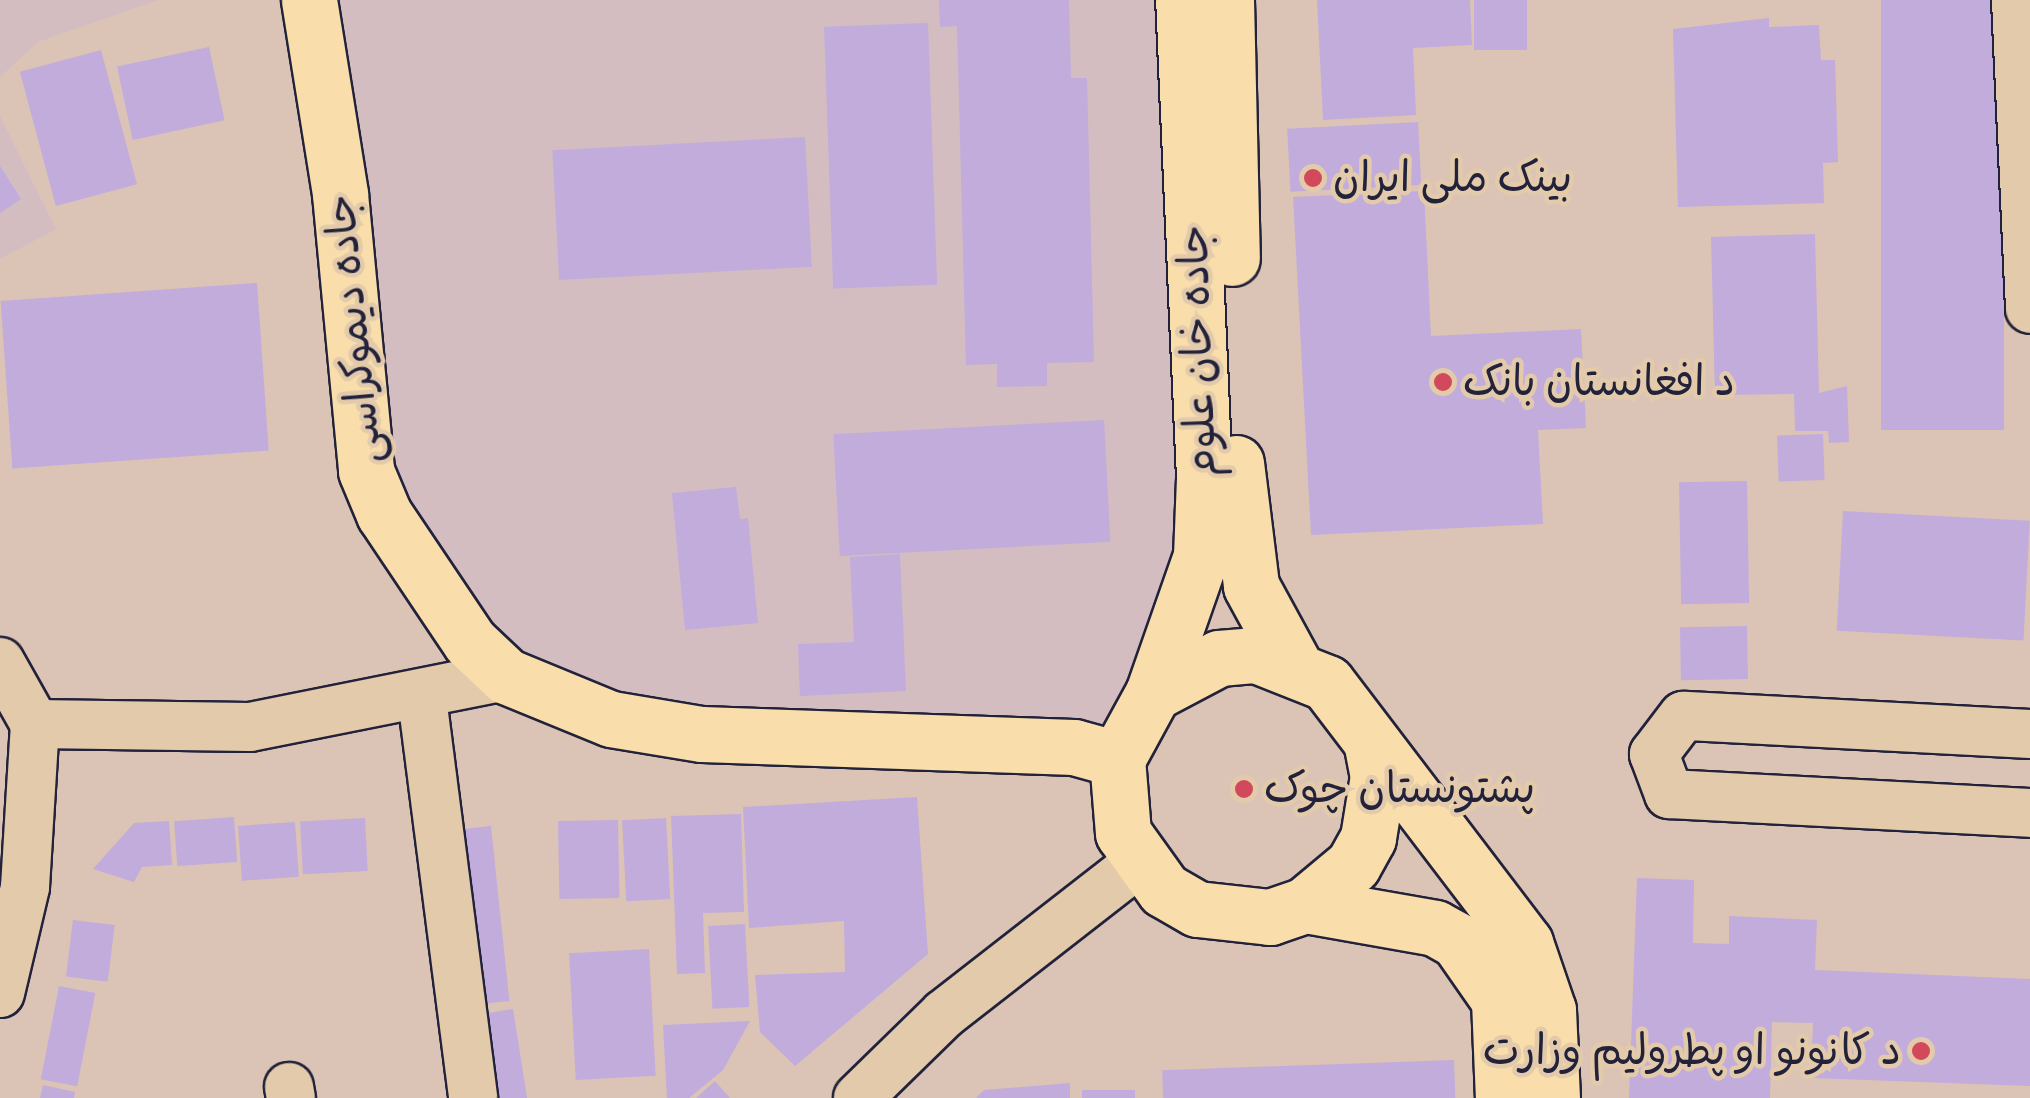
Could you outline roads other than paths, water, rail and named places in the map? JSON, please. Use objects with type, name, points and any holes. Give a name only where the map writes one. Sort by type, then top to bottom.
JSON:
[{"type":"highway","name":"جاده دیموکراسی","points":[[308,0],[340,194],[366,471],[424,580],[506,676]]},
{"type":"highway","name":"جادہ خان علوم","points":[[1153,693],[1200,556],[1204,476],[1183,0]]},
{"type":"highway","name":"جادہ خان علوم","points":[[1226,0],[1241,548],[1293,663]]},
{"type":"highway","points":[[1372,746],[1378,776],[1368,838],[1353,865],[1306,906],[1270,917],[1214,914],[1164,890],[1139,862],[1115,797],[1117,759],[1153,693],[1219,658],[1293,663],[1354,710],[1372,746],[1525,944],[1548,1010],[1552,1098]]},
{"type":"highway","points":[[506,676],[612,719],[702,734],[1074,747],[1117,759]]},
{"type":"highway","points":[[1306,906],[1435,928],[1458,941],[1498,1000],[1504,1098]]},
{"type":"street","points":[[2016,0],[2030,309]]},
{"type":"street","points":[[0,662],[36,724],[25,887],[0,994]]},
{"type":"street","points":[[36,724],[250,726],[422,698],[506,676]]},
{"type":"street","points":[[422,698],[473,1098]]},
{"type":"street","points":[[2030,734],[1684,716],[1654,754],[1669,794],[2030,813]]},
{"type":"street","points":[[858,1098],[944,1014],[1139,862]]},
{"type":"place","name":"بینک ملی ایران","points":[[1313,178]]},
{"type":"place","name":"د افغانستان بانک","points":[[1443,382]]},
{"type":"place","name":"پشتونستان چوک","points":[[1244,789]]},
{"type":"place","name":"د کانونو او پطرولیم وزارت","points":[[1921,1051]]}]
